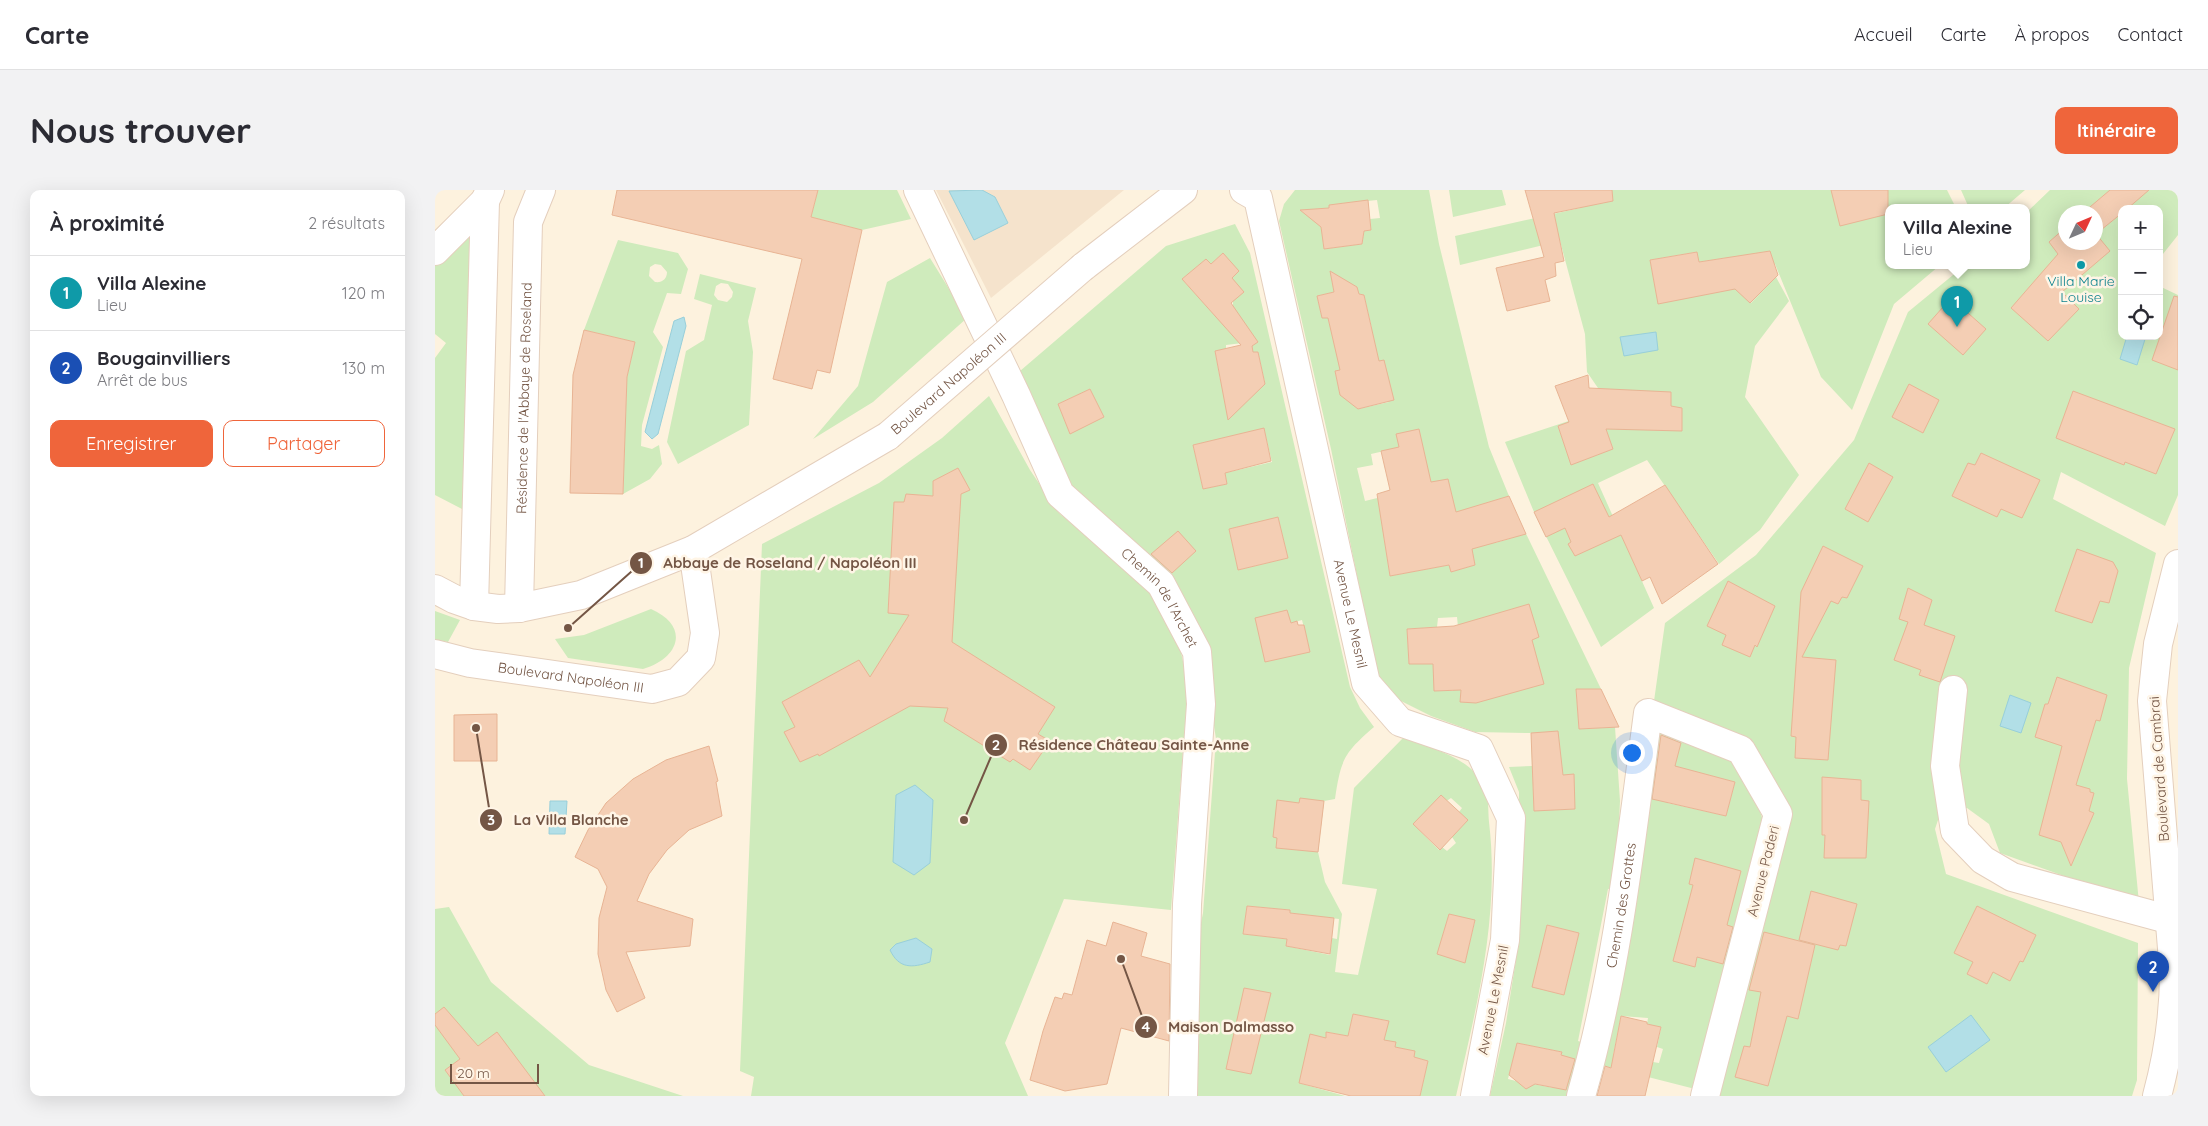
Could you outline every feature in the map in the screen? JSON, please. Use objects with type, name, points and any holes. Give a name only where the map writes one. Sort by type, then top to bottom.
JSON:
[{"type":"street","name":"Résidence de l'Abbaye de Roseland","points":[[519,608],[528,222],[541,190]]},
{"type":"street","name":"Chemin de l'Archet","points":[[917,190],[1016,396],[1060,494],[1161,584],[1197,652],[1201,704],[1187,904],[1183,1096]]},
{"type":"street","name":"Boulevard Napoléon III","points":[[435,589],[454,600],[474,606],[519,608],[581,595],[693,550],[888,436],[1083,267],[1183,190]]},
{"type":"street","name":"Avenue Le Mesnil","points":[[1244,190],[1258,198],[1366,683],[1400,722],[1479,749],[1511,818],[1505,940],[1475,1096]]},
{"type":"street","points":[[435,251],[487,195]]},
{"type":"street","points":[[474,606],[487,195]]},
{"type":"street","name":"Boulevard Napoléon III","points":[[435,654],[470,663],[652,689],[678,682],[701,658],[705,633],[693,550]]},
{"type":"street","name":"Boulevard de Cambrai","points":[[2157,1096],[2169,1047],[2174,1003],[2171,920],[2152,702],[2158,644],[2178,564]]},
{"type":"street","name":"Boulevard Napoléon III","points":[[435,671],[470,663]]},
{"type":"street","points":[[1953,690],[1945,766],[1955,831],[1983,860],[2012,877],[2171,920]]},
{"type":"street","name":"Chemin des Grottes","points":[[1581,1096],[1597,1040],[1621,907],[1648,713]]},
{"type":"street","name":"Avenue Paderi","points":[[1648,713],[1741,750],[1777,814],[1705,1096]]},
{"type":"shaded area","points":[[936,190],[1124,190],[991,298]]},
{"type":"green space","points":[[818,190],[897,190],[911,219],[862,230],[811,217]]},
{"type":"green space","points":[[1295,190],[1429,190],[1439,244],[1489,447],[1509,496],[1482,505],[1495,543],[1512,538],[1505,517],[1516,513],[1601,689],[1576,689],[1579,729],[1615,727],[1620,801],[1616,888],[1608,889],[1578,1041],[1587,1044],[1574,1096],[1490,1096],[1506,1023],[1519,940],[1519,792],[1509,767],[1532,766],[1531,733],[1475,732],[1431,716],[1395,698],[1378,678],[1331,449],[1279,221],[1284,204]],"holes":[[[1377,200],[1380,218],[1370,219],[1371,230],[1364,231],[1362,244],[1324,249],[1321,224],[1312,211],[1329,208],[1329,205]],[[1341,279],[1357,287],[1359,294],[1364,295],[1372,329],[1333,337],[1328,318],[1322,318],[1317,296],[1334,292],[1332,281]],[[1384,361],[1389,402],[1358,409],[1351,403],[1349,392],[1340,394],[1335,371]],[[1393,449],[1402,492],[1365,501],[1357,468],[1373,465],[1371,454]],[[1468,532],[1475,565],[1451,572],[1449,565],[1390,576],[1384,536]],[[1457,617],[1459,637],[1453,691],[1435,691],[1433,664],[1409,664],[1407,629],[1437,627],[1438,618]],[[1533,776],[1575,809],[1534,810]],[[1547,925],[1579,933],[1564,995],[1533,987]],[[1517,1043],[1562,1052],[1554,1088],[1533,1084],[1527,1088],[1521,1085],[1520,1082],[1508,1079]]]},
{"type":"green space","points":[[1449,190],[1502,190],[1506,205],[1453,217]]},
{"type":"green space","points":[[1574,190],[1947,190],[1954,204],[1885,204],[1885,269],[1935,269],[1894,304],[1852,410],[1821,377],[1775,264],[1744,297],[1751,303],[1776,277],[1789,301],[1755,346],[1745,397],[1799,475],[1760,530],[1719,564],[1647,460],[1598,483],[1654,608],[1601,647],[1534,512],[1505,442],[1611,407],[1587,372],[1585,334],[1560,241],[1460,265],[1455,236],[1580,208]],"holes":[[[1696,252],[1699,262],[1725,258],[1732,289],[1657,297],[1650,260]],[[1600,412],[1613,449],[1571,464],[1558,426]]]},
{"type":"green space","points":[[1961,190],[2025,190],[2009,204],[1967,204]]},
{"type":"green space","points":[[2050,190],[2178,190],[2178,235],[2163,254],[2163,205],[2118,205],[2118,340],[2163,340],[2163,288],[2178,295],[2178,495],[2165,526],[2061,472],[2053,499],[2156,553],[2129,668],[2127,779],[2139,903],[2000,853],[1989,824],[1967,808],[1942,808],[1935,829],[1946,874],[2138,943],[2137,1080],[2132,1096],[1718,1096],[1778,864],[1768,775],[1654,701],[1665,623],[1756,555],[1854,440],[1908,312],[1960,269],[2030,269],[2030,209]]},
{"type":"green space","points":[[1235,224],[1250,253],[1350,687],[1360,708],[1374,727],[1356,744],[1345,758],[1339,775],[1335,799],[1324,801],[1318,852],[1325,882],[1342,914],[1335,972],[1358,975],[1377,889],[1342,884],[1354,788],[1403,738],[1438,750],[1461,762],[1471,769],[1485,788],[1488,801],[1492,857],[1489,926],[1479,994],[1456,1096],[1420,1096],[1428,1061],[1414,1057],[1414,1051],[1395,1047],[1384,1040],[1388,1021],[1353,1014],[1349,1032],[1362,1039],[1327,1032],[1326,1038],[1299,1083],[1345,1096],[1194,1096],[1192,966],[1203,913],[1216,739],[1200,632],[1077,499],[1020,371],[1166,246]],"holes":[[[1223,253],[1232,278],[1233,305],[1218,319],[1182,279],[1206,259],[1211,264]],[[1251,342],[1253,352],[1258,352],[1265,383],[1259,389],[1220,379],[1215,351],[1226,349],[1226,345]],[[1090,389],[1103,417],[1070,433],[1058,404]],[[1264,429],[1272,462],[1225,473],[1227,484],[1203,489],[1193,445]],[[1278,518],[1288,558],[1238,570],[1229,529]],[[1302,620],[1310,651],[1261,643],[1291,623]],[[1451,798],[1462,808],[1459,812],[1468,820],[1452,837],[1456,843],[1447,851],[1442,847],[1439,850],[1413,824]],[[1247,906],[1290,910],[1290,913],[1339,919],[1337,939],[1332,938],[1330,955],[1286,946],[1287,939],[1243,934]],[[1449,914],[1475,921],[1465,962],[1438,954]]]},
{"type":"green space","points":[[471,230],[462,509],[435,495],[435,358],[446,343],[435,334],[435,265]]},
{"type":"green space","points":[[618,240],[678,253],[688,269],[681,294],[667,293],[653,332],[663,347],[642,425],[641,446],[652,449],[659,445],[662,464],[650,479],[623,494],[627,377],[635,342],[584,330]],"holes":[[[655,264],[661,265],[667,272],[666,277],[662,281],[655,282],[649,276],[650,267]]]},
{"type":"green space","points":[[930,258],[967,318],[873,402],[813,439],[858,386],[887,282]]},
{"type":"green space","points":[[700,274],[756,288],[748,321],[753,352],[749,425],[678,464],[667,442],[686,351],[704,340],[712,305],[694,299]],"holes":[[[721,283],[728,284],[733,292],[732,297],[727,302],[718,300],[714,295],[716,286]]]},
{"type":"green space","points":[[989,396],[1030,470],[1059,513],[1143,584],[1162,605],[1180,648],[1188,684],[1171,910],[1064,899],[1005,1043],[1028,1096],[751,1096],[754,1077],[740,1071],[762,544],[879,483],[942,438]]},
{"type":"green space","points":[[651,609],[663,616],[671,624],[675,633],[675,641],[672,650],[665,657],[656,664],[643,669],[568,658],[555,639],[584,635]]},
{"type":"green space","points":[[435,611],[460,620],[448,642],[435,640]]},
{"type":"green space","points":[[1650,727],[1709,747],[1736,765],[1755,797],[1763,821],[1699,1090],[1597,1064]],"holes":[[[1677,767],[1735,782],[1726,816],[1668,803]],[[1685,918],[1719,962],[1697,957],[1695,967],[1673,961]],[[1621,1016],[1648,1018],[1647,1024],[1661,1028],[1657,1047],[1663,1049],[1659,1063],[1653,1062],[1653,1064],[1613,1056]]]},
{"type":"green space","points":[[449,907],[491,982],[589,1065],[683,1096],[435,1096],[435,909]]},
{"type":"water","points":[[982,190],[995,197],[1008,223],[974,240],[949,191]]},
{"type":"water","points":[[684,317],[686,326],[658,434],[652,439],[645,432],[674,321]]},
{"type":"water","points":[[1656,332],[1658,350],[1624,356],[1620,337]]},
{"type":"water","points":[[2126,340],[2145,340],[2137,365],[2120,359]]},
{"type":"water","points":[[2010,695],[2031,703],[2021,733],[2000,726]]},
{"type":"water","points":[[915,785],[933,800],[930,863],[914,875],[893,862],[896,795]]},
{"type":"water","points":[[550,801],[567,801],[565,834],[549,834]]},
{"type":"water","points":[[916,938],[932,949],[930,962],[912,966],[902,964],[890,950],[896,944]]},
{"type":"water","points":[[1971,1015],[1990,1040],[1946,1072],[1928,1047]]},
{"type":"building","points":[[617,190],[818,190],[811,217],[862,230],[830,373],[817,370],[812,389],[773,379],[802,259],[612,215]]},
{"type":"building","points":[[1525,190],[1612,190],[1613,201],[1554,213],[1564,261],[1555,263],[1556,276],[1545,280],[1550,301],[1507,311],[1496,268],[1544,257]]},
{"type":"building","points":[[1831,190],[1888,190],[1888,204],[1885,204],[1885,215],[1840,226]]},
{"type":"building","points":[[2110,190],[2149,190],[2132,205],[2118,205],[2118,216],[2103,228],[2103,205],[2092,205]]},
{"type":"building","points":[[1368,200],[1371,230],[1364,231],[1362,244],[1324,249],[1321,227],[1300,210],[1329,208],[1329,205]]},
{"type":"building","points":[[2058,234],[2058,250],[2103,250],[2103,242],[2110,251],[2062,292],[2079,309],[2048,341],[2011,308],[2058,254],[2049,242]]},
{"type":"building","points":[[1770,251],[1778,275],[1750,303],[1735,289],[1658,304],[1650,260],[1697,252],[1699,262]]},
{"type":"building","points":[[1223,253],[1239,271],[1232,278],[1244,292],[1231,303],[1258,342],[1252,346],[1253,352],[1258,352],[1265,384],[1228,420],[1215,351],[1241,345],[1182,279],[1206,259],[1211,264]]},
{"type":"building","points":[[1330,271],[1357,287],[1359,294],[1364,295],[1379,361],[1384,360],[1394,400],[1358,409],[1340,395],[1335,371],[1340,370],[1328,318],[1322,318],[1317,296],[1334,292]]},
{"type":"building","points":[[2174,296],[2178,297],[2178,370],[2152,360],[2159,340],[2163,340],[2163,328]]},
{"type":"building","points":[[1951,298],[1986,329],[1963,355],[1928,324]]},
{"type":"building","points":[[584,330],[635,342],[627,377],[623,494],[570,493],[573,375]]},
{"type":"building","points":[[1588,375],[1589,388],[1671,392],[1671,406],[1682,408],[1682,431],[1606,429],[1613,449],[1571,465],[1558,426],[1569,422],[1555,386]]},
{"type":"building","points":[[1909,384],[1939,400],[1923,433],[1892,417]]},
{"type":"building","points":[[1090,389],[1104,417],[1070,434],[1058,404]]},
{"type":"building","points":[[2073,391],[2175,429],[2156,474],[2125,462],[2124,465],[2056,438]]},
{"type":"building","points":[[1264,428],[1271,461],[1225,473],[1227,484],[1203,489],[1193,445]]},
{"type":"building","points":[[1419,429],[1431,482],[1448,479],[1456,512],[1509,496],[1526,534],[1472,549],[1475,565],[1451,572],[1449,565],[1390,576],[1377,494],[1390,490],[1381,451],[1399,447],[1396,434]]},
{"type":"building","points":[[1981,453],[2040,480],[2022,518],[2001,509],[1997,517],[1952,496],[1968,463],[1975,465]]},
{"type":"building","points":[[1869,463],[1893,477],[1868,522],[1845,509]]},
{"type":"building","points":[[958,468],[970,490],[961,494],[952,642],[1055,707],[1038,734],[1050,741],[1030,770],[1013,759],[1010,762],[944,721],[948,708],[910,706],[819,756],[818,754],[800,762],[784,732],[795,727],[782,702],[859,660],[870,677],[909,615],[888,613],[894,502],[904,502],[906,494],[933,496],[933,481]]},
{"type":"building","points":[[1593,484],[1609,517],[1665,485],[1718,564],[1662,604],[1650,577],[1642,581],[1621,535],[1575,556],[1568,544],[1571,542],[1565,528],[1546,537],[1534,512]]},
{"type":"building","points":[[1278,517],[1288,558],[1238,570],[1229,529]]},
{"type":"building","points":[[1178,531],[1196,551],[1172,573],[1151,554]]},
{"type":"building","points":[[1823,546],[1863,566],[1847,598],[1842,597],[1838,604],[1831,601],[1802,657],[1836,660],[1828,760],[1795,758],[1796,737],[1791,736],[1801,592]]},
{"type":"building","points":[[2077,549],[2113,562],[2118,571],[2109,603],[2100,601],[2092,623],[2055,611]]},
{"type":"building","points":[[1728,581],[1775,606],[1757,647],[1755,645],[1750,657],[1722,645],[1726,635],[1707,626]]},
{"type":"building","points":[[1908,588],[1932,600],[1924,625],[1955,636],[1940,682],[1919,675],[1921,670],[1894,660],[1908,622],[1899,619]]},
{"type":"building","points":[[1529,604],[1539,637],[1532,640],[1544,684],[1476,703],[1460,702],[1461,690],[1434,691],[1433,664],[1409,664],[1407,629],[1454,626]]},
{"type":"building","points":[[1287,610],[1291,623],[1297,621],[1298,625],[1304,625],[1310,652],[1265,662],[1255,618]]},
{"type":"building","points":[[2057,677],[2107,695],[2100,721],[2096,720],[2076,785],[2090,789],[2090,792],[2094,793],[2089,811],[2094,813],[2071,866],[2061,842],[2039,835],[2062,746],[2035,737],[2045,704],[2048,704]]},
{"type":"building","points":[[1576,689],[1601,689],[1619,727],[1579,729]]},
{"type":"building","points":[[497,714],[497,761],[454,761],[454,715]]},
{"type":"building","points":[[1558,731],[1563,775],[1574,774],[1575,809],[1534,811],[1531,733]]},
{"type":"building","points":[[1661,735],[1681,743],[1675,766],[1735,782],[1726,816],[1652,799]]},
{"type":"building","points":[[709,746],[718,781],[716,782],[722,816],[689,830],[667,850],[649,874],[637,901],[693,919],[690,946],[626,952],[645,998],[617,1012],[606,990],[598,954],[599,918],[607,887],[598,869],[575,857],[588,830],[606,803],[633,779],[666,760]]},
{"type":"building","points":[[1822,777],[1861,780],[1861,800],[1869,801],[1866,858],[1824,858],[1825,835],[1822,835]]},
{"type":"building","points":[[1441,795],[1468,820],[1440,850],[1413,824]]},
{"type":"building","points":[[1300,798],[1324,801],[1318,852],[1276,848],[1277,838],[1273,837],[1277,800],[1299,803]]},
{"type":"building","points":[[1695,858],[1741,871],[1727,925],[1733,927],[1723,964],[1697,957],[1695,967],[1673,961],[1693,885],[1689,884]]},
{"type":"building","points":[[1811,891],[1857,904],[1846,946],[1840,945],[1838,950],[1799,940]]},
{"type":"building","points":[[1247,906],[1290,910],[1290,913],[1334,918],[1330,954],[1286,946],[1287,939],[1243,934]]},
{"type":"building","points":[[1977,906],[2036,935],[2023,962],[2020,961],[2010,981],[1993,972],[1987,984],[1967,974],[1973,962],[1954,953]]},
{"type":"building","points":[[1449,914],[1475,920],[1465,963],[1437,954]]},
{"type":"building","points":[[1113,922],[1147,933],[1141,956],[1170,964],[1169,1041],[1121,1028],[1107,1084],[1065,1091],[1030,1080],[1043,1031],[1055,997],[1062,999],[1064,993],[1072,995],[1087,940],[1106,946]]},
{"type":"building","points":[[1547,925],[1579,933],[1564,995],[1532,987]]},
{"type":"building","points":[[1764,932],[1815,945],[1798,1019],[1787,1016],[1768,1086],[1735,1077],[1744,1046],[1750,1047],[1761,992],[1749,990]]},
{"type":"building","points":[[1244,988],[1271,993],[1251,1074],[1226,1069]]},
{"type":"building","points":[[444,1007],[478,1046],[497,1032],[545,1096],[464,1096],[445,1070],[460,1059],[435,1025],[435,1014]]},
{"type":"building","points":[[1353,1014],[1389,1021],[1384,1040],[1396,1042],[1395,1047],[1415,1051],[1414,1057],[1428,1061],[1420,1096],[1351,1096],[1299,1083],[1310,1034],[1326,1038],[1326,1032],[1348,1036]]},
{"type":"building","points":[[1621,1016],[1661,1027],[1645,1096],[1597,1096],[1605,1066],[1611,1068]]},
{"type":"building","points":[[1517,1043],[1562,1052],[1561,1055],[1575,1059],[1566,1090],[1535,1084],[1526,1089],[1509,1075]]},
{"type":"place","name":"Villa Marie Louise","points":[[2081,265]]},
{"type":"place","name":"Villa Alexine","points":[[1957,327]]},
{"type":"place","name":"Abbaye de Roseland / Napoléon III","points":[[568,628]]},
{"type":"place","name":"La Villa Blanche","points":[[476,728]]},
{"type":"place","name":"Résidence Château Sainte-Anne","points":[[964,820]]},
{"type":"place","name":"Maison Dalmasso","points":[[1121,959]]},
{"type":"place","name":"Bougainvilliers","points":[[2153,992]]}]
